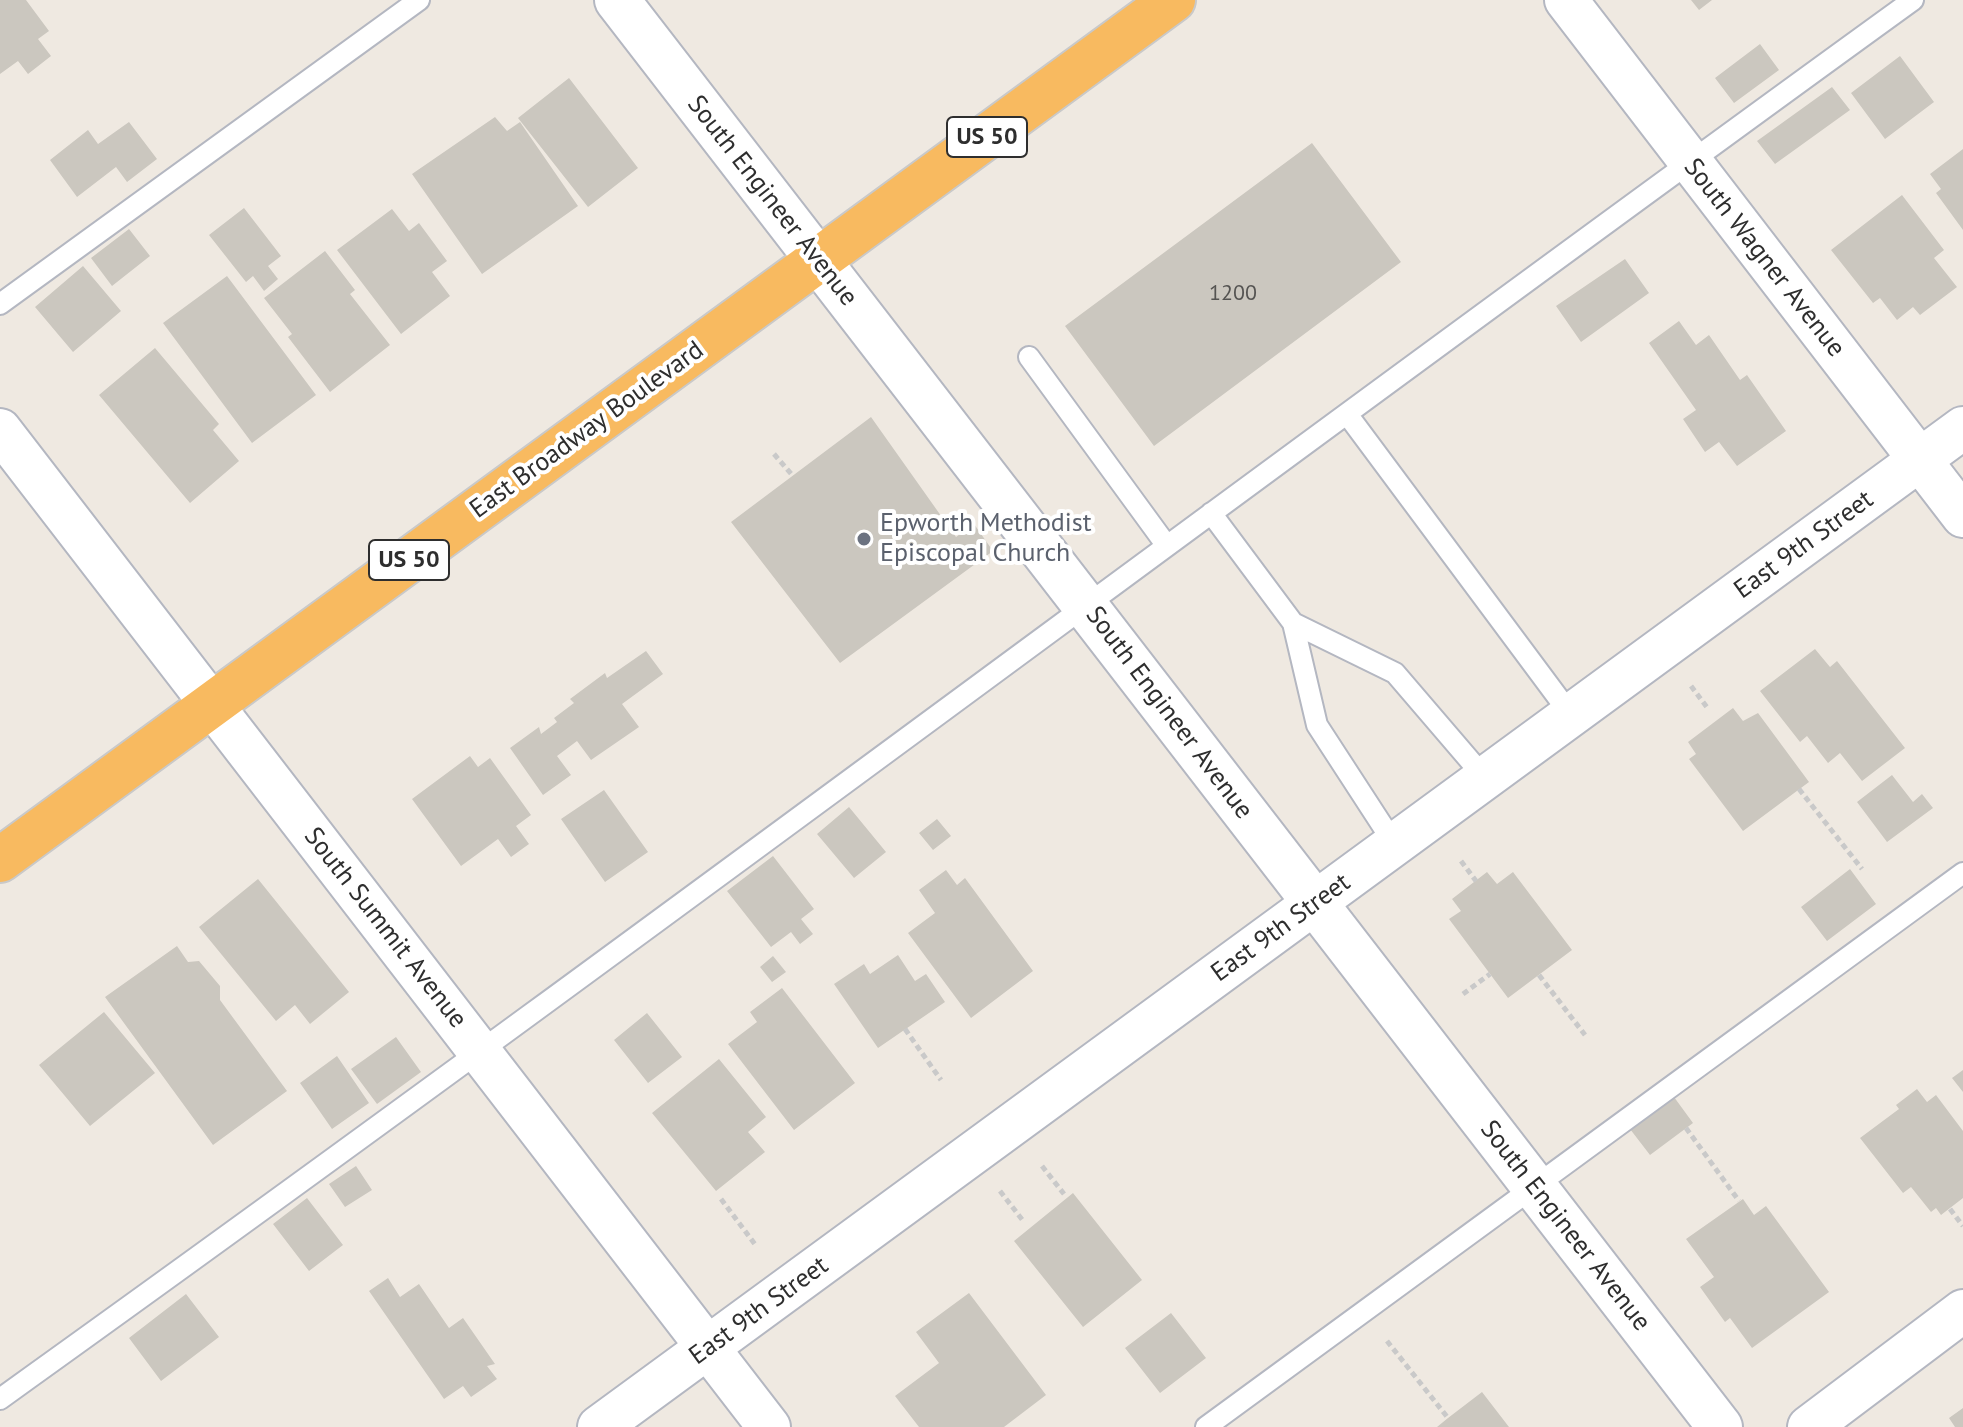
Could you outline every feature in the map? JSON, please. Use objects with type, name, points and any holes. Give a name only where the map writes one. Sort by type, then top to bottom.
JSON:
[{"type":"highway","name":"East Broadway Boulevard","points":[[0,860],[1173,0]]},
{"type":"street","name":"South Engineer Avenue","points":[[617,0],[1720,1427]]},
{"type":"street","name":"South Wagner Avenue","points":[[1566,0],[1963,516]]},
{"type":"street","name":"East 9th Street","points":[[599,1427],[1963,428]]},
{"type":"street","name":"South Summit Avenue","points":[[0,430],[769,1427]]},
{"type":"street","points":[[1809,1427],[1963,1311]]},
{"type":"lane","points":[[0,304],[419,0]]},
{"type":"lane","points":[[0,1399],[480,1052],[1913,0]]},
{"type":"lane","points":[[1029,357],[1167,546]]},
{"type":"lane","points":[[1347,414],[1571,715]]},
{"type":"lane","points":[[1211,513],[1293,623],[1317,725],[1395,845]]},
{"type":"lane","points":[[1293,623],[1395,673],[1485,778]]},
{"type":"lane","points":[[1206,1427],[1963,873]]},
{"type":"path","points":[[774,454],[793,476]]},
{"type":"path","points":[[1694,691],[1709,710]]},
{"type":"path","points":[[1799,789],[1862,869]]},
{"type":"path","points":[[1461,861],[1476,881]]},
{"type":"path","points":[[1463,994],[1490,974]]},
{"type":"path","points":[[1539,975],[1585,1035]]},
{"type":"path","points":[[905,1029],[941,1080]]},
{"type":"path","points":[[1686,1128],[1739,1201]]},
{"type":"path","points":[[1042,1166],[1064,1194]]},
{"type":"path","points":[[998,1187],[1024,1222]]},
{"type":"path","points":[[721,1199],[757,1247]]},
{"type":"path","points":[[1950,1209],[1963,1226]]},
{"type":"path","points":[[1379,1331],[1448,1418]]},
{"type":"building","points":[[0,0],[26,0],[49,31],[38,39],[51,56],[28,74],[18,61],[0,74]]},
{"type":"building","points":[[1691,0],[1712,0],[1699,10]]},
{"type":"building","points":[[1760,44],[1779,70],[1734,103],[1715,78]]},
{"type":"building","points":[[1900,56],[1934,102],[1885,139],[1851,93]]},
{"type":"building","points":[[569,78],[638,168],[588,207],[518,118]]},
{"type":"building","points":[[1832,87],[1850,110],[1775,164],[1757,141]]},
{"type":"building","points":[[495,117],[507,131],[520,122],[578,206],[482,274],[412,174]]},
{"type":"building","points":[[129,122],[157,159],[127,182],[116,167],[77,197],[50,160],[88,130],[98,144]]},
{"type":"building","points":[[1312,143],[1401,262],[1154,446],[1065,326]]},
{"type":"building","points":[[1963,149],[1963,230],[1936,193],[1941,189],[1930,174]]},
{"type":"building","points":[[1902,195],[1944,250],[1934,258],[1957,287],[1920,315],[1913,307],[1897,320],[1880,298],[1873,303],[1831,250]]},
{"type":"building","points":[[244,208],[281,256],[268,266],[278,279],[264,291],[253,276],[246,282],[209,235]]},
{"type":"building","points":[[392,209],[409,231],[419,223],[447,261],[432,272],[450,296],[401,334],[337,250]]},
{"type":"building","points":[[129,229],[150,256],[112,286],[91,258]]},
{"type":"building","points":[[325,251],[355,290],[350,294],[390,345],[330,392],[288,337],[292,334],[264,298]]},
{"type":"building","points":[[1625,259],[1649,293],[1581,342],[1556,306]]},
{"type":"building","points":[[83,266],[121,311],[73,352],[35,307]]},
{"type":"building","points":[[227,276],[316,395],[252,443],[163,323]]},
{"type":"building","points":[[1679,321],[1696,345],[1709,335],[1740,380],[1747,375],[1786,431],[1737,466],[1719,442],[1705,452],[1683,419],[1696,410],[1649,343]]},
{"type":"building","points":[[155,348],[219,424],[213,430],[239,461],[190,503],[99,395]]},
{"type":"building","name":"Epworth Methodist Episcopal Church","points":[[871,417],[956,537],[974,524],[993,551],[840,663],[731,522]]},
{"type":"building","points":[[1815,649],[1830,667],[1837,661],[1905,748],[1862,781],[1840,753],[1828,763],[1807,736],[1800,742],[1760,691]]},
{"type":"building","points":[[646,651],[663,674],[622,704],[639,727],[591,760],[577,741],[557,756],[571,775],[543,795],[510,748],[539,727],[541,734],[557,722],[554,718],[574,703],[570,699],[605,673],[607,678]]},
{"type":"building","points":[[1733,708],[1743,721],[1758,713],[1809,782],[1743,831],[1689,759],[1696,754],[1688,742]]},
{"type":"building","points":[[470,756],[478,767],[490,758],[531,815],[516,826],[529,844],[511,857],[498,839],[461,866],[412,799]]},
{"type":"building","points":[[1892,775],[1913,802],[1922,794],[1933,808],[1887,842],[1857,802]]},
{"type":"building","points":[[604,790],[648,852],[605,882],[561,819]]},
{"type":"building","points":[[849,807],[886,852],[854,878],[817,834]]},
{"type":"building","points":[[937,819],[951,836],[933,850],[919,833]]},
{"type":"building","points":[[773,856],[814,909],[801,919],[813,934],[800,944],[791,932],[771,947],[727,891]]},
{"type":"building","points":[[1850,869],[1876,904],[1827,941],[1801,907]]},
{"type":"building","points":[[946,870],[957,885],[965,878],[1033,971],[971,1018],[908,933],[935,913],[919,890]]},
{"type":"building","points":[[1487,872],[1497,884],[1513,872],[1572,950],[1508,998],[1449,919],[1461,911],[1452,899]]},
{"type":"building","points":[[258,879],[349,992],[310,1024],[295,1005],[276,1021],[199,927]]},
{"type":"building","points":[[177,946],[188,962],[199,961],[220,986],[220,1000],[287,1091],[213,1145],[105,997]]},
{"type":"building","points":[[898,955],[915,981],[926,974],[945,1002],[878,1048],[834,984],[864,964],[870,974]]},
{"type":"building","points":[[773,956],[786,972],[772,982],[760,967]]},
{"type":"building","points":[[782,988],[855,1083],[794,1130],[728,1044],[757,1022],[750,1012]]},
{"type":"building","points":[[104,1012],[155,1073],[90,1126],[39,1065]]},
{"type":"building","points":[[647,1013],[682,1057],[648,1083],[614,1040]]},
{"type":"building","points":[[396,1037],[421,1072],[377,1104],[351,1069]]},
{"type":"building","points":[[337,1056],[369,1103],[332,1129],[300,1083]]},
{"type":"building","points":[[719,1059],[766,1117],[748,1132],[765,1152],[716,1191],[652,1113]]},
{"type":"building","points":[[1963,1070],[1963,1092],[1952,1078]]},
{"type":"building","points":[[1917,1089],[1927,1102],[1936,1095],[1963,1131],[1963,1198],[1941,1215],[1936,1208],[1931,1212],[1911,1187],[1903,1193],[1860,1138],[1899,1109],[1896,1105]]},
{"type":"building","points":[[1674,1097],[1693,1123],[1650,1155],[1630,1129]]},
{"type":"building","points":[[356,1166],[372,1190],[345,1207],[329,1184]]},
{"type":"building","points":[[1073,1193],[1142,1280],[1083,1327],[1014,1241]]},
{"type":"building","points":[[307,1198],[343,1245],[309,1271],[273,1224]]},
{"type":"building","points":[[1743,1199],[1754,1215],[1766,1206],[1829,1292],[1752,1348],[1730,1318],[1725,1322],[1700,1287],[1714,1277],[1686,1239]]},
{"type":"building","points":[[388,1278],[400,1297],[419,1284],[449,1328],[463,1318],[495,1364],[487,1366],[497,1379],[471,1397],[463,1386],[444,1399],[369,1291]]},
{"type":"building","points":[[969,1293],[1046,1395],[1004,1427],[919,1427],[895,1396],[939,1363],[916,1332]]},
{"type":"building","points":[[186,1294],[219,1337],[161,1381],[129,1338]]},
{"type":"building","points":[[1171,1313],[1206,1358],[1160,1393],[1125,1348]]},
{"type":"building","points":[[1482,1392],[1509,1427],[1437,1427],[1448,1418]]},
{"type":"building","points":[[1963,1408],[1963,1427],[1955,1427],[1949,1418]]},
{"type":"place","name":"Epworth Methodist Episcopal Church","points":[[864,539]]}]
